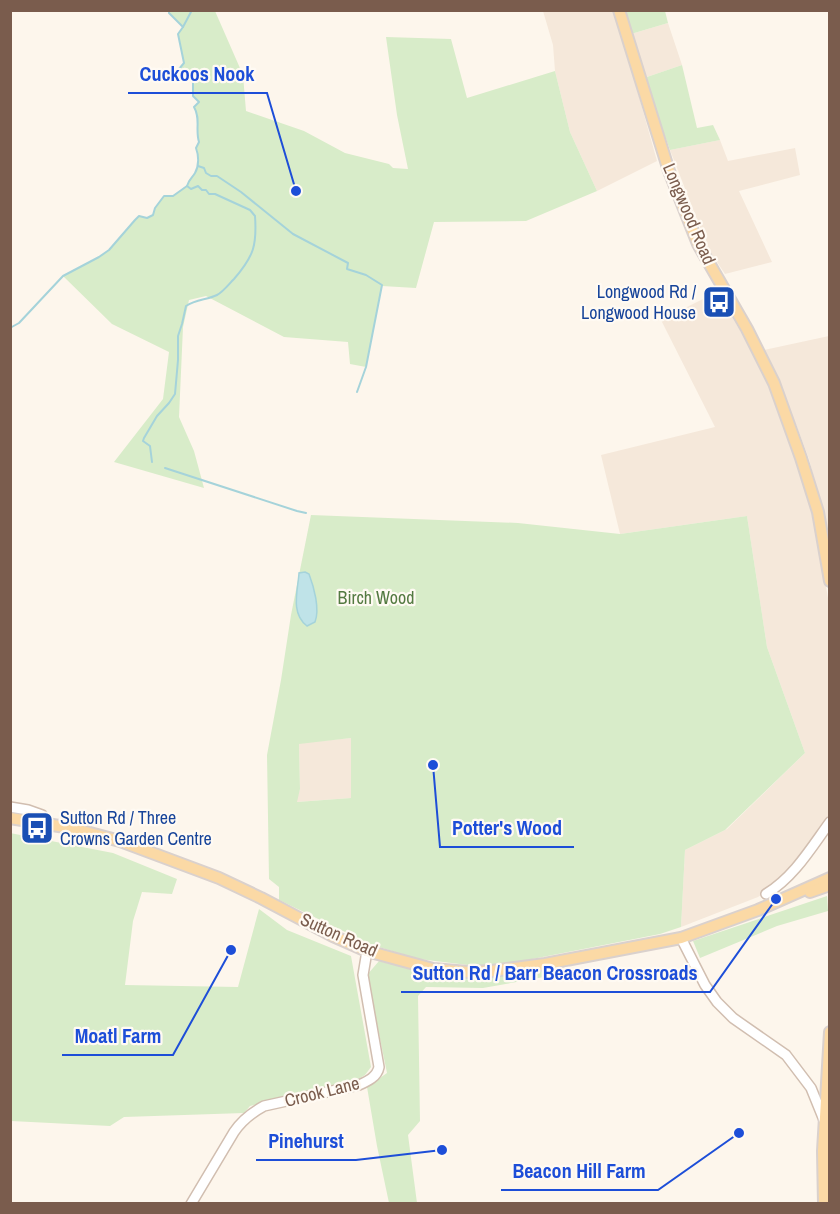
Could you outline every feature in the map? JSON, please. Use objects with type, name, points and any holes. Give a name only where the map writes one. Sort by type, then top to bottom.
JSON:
[{"type":"main road","name":"Longwood Road","points":[[619,10],[669,171],[698,244],[747,329],[774,383],[818,512],[830,581]]},
{"type":"main road","name":"Sutton Road","points":[[10,818],[95,833],[120,841],[209,874],[367,951],[433,969],[468,972],[545,964],[681,938],[830,885]]},
{"type":"main road","name":"Sutton Road","points":[[784,900],[830,878]]},
{"type":"main road","points":[[824,1203],[825,1122],[830,1032]]},
{"type":"street","name":"Sutton Road","points":[[10,807],[42,815],[43,823]]},
{"type":"street","points":[[766,894],[792,874],[830,822]]},
{"type":"street","points":[[681,938],[705,985],[717,1002],[733,1018],[786,1055],[811,1088],[825,1122]]},
{"type":"street","name":"Crook Lane","points":[[191,1203],[239,1123],[252,1112],[264,1106],[359,1084],[369,1080],[378,1072],[363,975],[367,951]]},
{"type":"shaded area","points":[[543,11],[615,11],[657,161],[597,191],[570,132],[555,71],[553,45]]},
{"type":"shaded area","points":[[668,23],[682,65],[644,78],[631,34]]},
{"type":"shaded area","points":[[720,140],[728,161],[795,148],[800,175],[739,191],[772,262],[725,274],[709,250],[670,150]]},
{"type":"shaded area","points":[[717,292],[762,367],[781,410],[813,511],[829,604],[829,814],[795,871],[758,897],[681,927],[685,850],[727,829],[805,753],[767,647],[747,516],[620,534],[601,455],[715,427],[661,320]]},
{"type":"shaded area","points":[[829,336],[829,551],[822,509],[809,459],[764,350]]},
{"type":"shaded area","points":[[351,738],[351,798],[296,802],[300,789],[299,743]]},
{"type":"green space","points":[[169,11],[215,11],[243,75],[246,111],[304,131],[345,153],[389,164],[393,168],[408,169],[397,115],[386,37],[451,39],[467,98],[555,71],[570,132],[597,191],[526,221],[434,222],[416,288],[382,286],[366,367],[350,364],[348,342],[284,337],[206,296],[189,300],[183,327],[179,417],[194,451],[204,488],[114,462],[163,399],[169,352],[112,324],[63,276],[109,250],[139,216],[147,218],[153,215],[164,196],[173,196],[187,186],[198,166],[196,148],[199,142],[198,120],[194,107],[199,102],[193,96],[193,82],[179,69],[184,63],[178,34],[183,27]]},
{"type":"green space","points":[[625,11],[665,11],[668,23],[631,34]]},
{"type":"green space","points":[[682,65],[697,128],[713,125],[720,140],[670,150],[644,78]]},
{"type":"green space","name":"Birch Wood","points":[[311,515],[518,523],[620,534],[747,516],[767,647],[805,753],[725,830],[685,850],[681,927],[660,934],[522,961],[476,966],[419,959],[372,945],[279,900],[279,887],[269,879],[267,755]],"holes":[[[351,738],[351,798],[297,802],[300,789],[299,744]]]},
{"type":"green space","points":[[10,833],[113,853],[177,879],[172,894],[142,892],[133,921],[125,985],[238,987],[259,909],[287,930],[351,956],[371,1067],[365,1075],[353,1082],[250,1106],[244,1113],[124,1117],[110,1126],[11,1121]]},
{"type":"green space","points":[[827,896],[828,911],[777,926],[700,958],[693,941]]},
{"type":"green space","points":[[379,961],[435,975],[493,977],[554,969],[555,975],[483,988],[426,987],[418,996],[420,1121],[408,1135],[417,1203],[389,1203],[367,1087],[387,1073],[367,975]]},
{"type":"water","points":[[299,573],[309,574],[313,585],[317,611],[315,622],[307,626],[298,615],[296,601]]},
{"type":"waterway","points":[[152,462],[150,446],[143,441],[157,416],[175,394],[178,336],[186,306],[217,295],[226,288],[241,271],[255,243],[255,216],[250,210],[215,194],[209,194],[198,186],[191,189],[187,186],[198,164],[196,148],[199,142],[198,120],[194,107],[199,102],[193,96],[193,82],[179,69],[184,63],[178,34],[183,27],[169,13],[169,10]]},
{"type":"waterway","points":[[183,27],[192,10]]},
{"type":"waterway","points":[[198,166],[204,168],[206,173],[217,176],[241,192],[293,234],[348,263],[347,269],[366,275],[382,285],[366,367],[357,392]]},
{"type":"waterway","points":[[10,328],[19,323],[63,276],[109,250],[139,216],[147,218],[153,215],[164,196],[173,196],[187,186]]},
{"type":"waterway","points":[[165,468],[306,513]]},
{"type":"place","name":"Cuckoos Nook","points":[[296,191]]},
{"type":"place","name":"Longwood Rd / Longwood House","points":[[719,302]]},
{"type":"place","name":"Potter's Wood","points":[[433,765]]},
{"type":"place","name":"Sutton Rd / Three Crowns Garden Centre","points":[[37,828]]},
{"type":"place","name":"Sutton Rd / Barr Beacon Crossroads","points":[[776,899]]},
{"type":"place","name":"Moatl Farm","points":[[231,950]]},
{"type":"place","name":"Beacon Hill Farm","points":[[739,1133]]},
{"type":"place","name":"Pinehurst","points":[[442,1150]]}]
